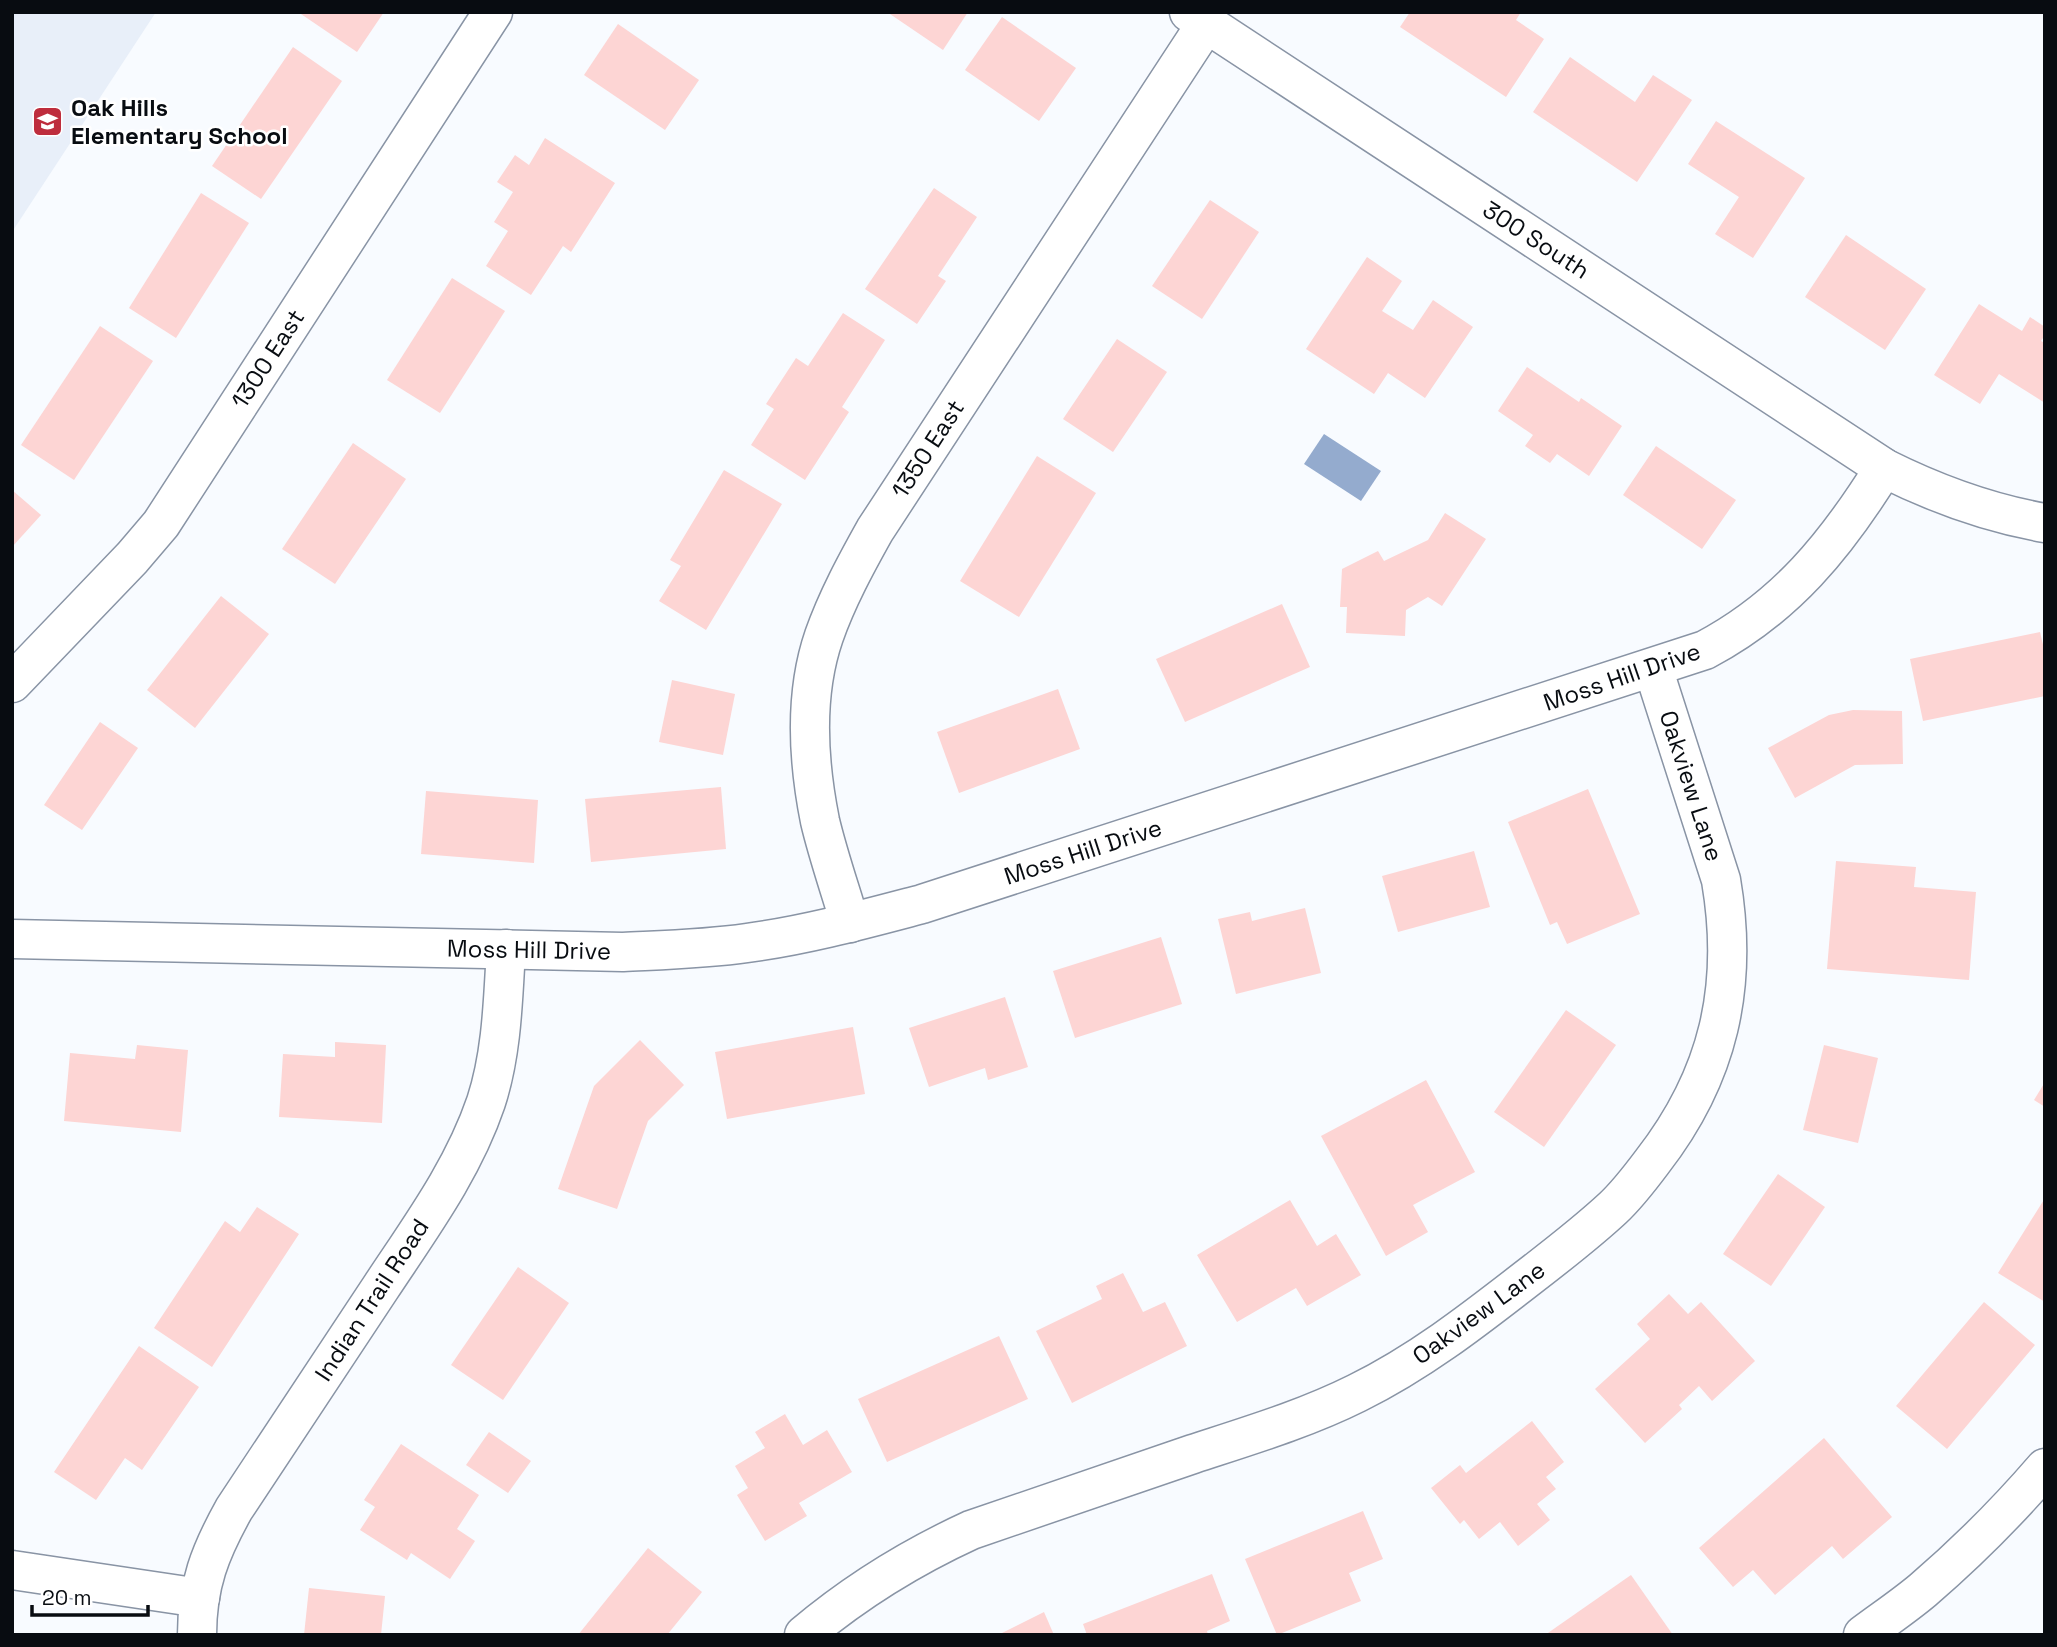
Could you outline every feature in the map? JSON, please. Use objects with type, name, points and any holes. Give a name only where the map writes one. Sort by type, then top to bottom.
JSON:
[{"type":"street","name":"1300 East","points":[[12,683],[162,524],[493,12]]},
{"type":"street","name":"300 South","points":[[1197,18],[1884,468]]},
{"type":"street","name":"1350 East","points":[[850,923],[821,822],[812,776],[810,724],[814,678],[824,637],[856,564],[875,530],[1197,18]]},
{"type":"street","points":[[1884,468],[1922,487],[1967,504],[2045,523]]},
{"type":"street","name":"Moss Hill Drive","points":[[12,939],[623,952],[683,950],[747,943],[850,923],[936,900],[1705,650],[1734,635],[1790,590],[1854,516],[1884,468]]},
{"type":"street","name":"Oakview Lane","points":[[804,1635],[894,1569],[971,1530],[1261,1432],[1357,1393],[1436,1348],[1469,1324],[1578,1238],[1630,1189],[1670,1140],[1691,1105],[1708,1066],[1722,1014],[1729,953],[1721,880],[1653,668]]},
{"type":"street","name":"Indian Trail Road","points":[[199,1617],[206,1569],[215,1542],[234,1509],[437,1202],[474,1134],[495,1068],[506,949]]},
{"type":"street","points":[[1863,1635],[1923,1590],[2017,1499],[2045,1468]]},
{"type":"street","points":[[12,1570],[199,1617]]},
{"type":"shaded area","name":"Oak Hills Elementary School","points":[[12,12],[156,12],[12,232]]},
{"type":"water","points":[[1324,434],[1381,471],[1361,501],[1304,464]]},
{"type":"building","points":[[298,12],[384,12],[357,52]]},
{"type":"building","points":[[887,12],[968,12],[943,50]]},
{"type":"building","points":[[1410,12],[1521,12],[1516,20],[1544,39],[1506,97],[1400,27]]},
{"type":"building","points":[[1002,17],[1076,68],[1039,121],[965,70]]},
{"type":"building","points":[[618,24],[699,80],[665,130],[584,75]]},
{"type":"building","points":[[293,47],[342,81],[261,199],[212,166]]},
{"type":"building","points":[[1570,57],[1635,102],[1653,75],[1692,100],[1637,182],[1533,112]]},
{"type":"building","points":[[1716,121],[1805,178],[1753,258],[1715,234],[1739,197],[1688,164]]},
{"type":"building","points":[[545,138],[615,183],[571,252],[563,246],[531,295],[486,266],[508,231],[494,222],[513,192],[497,182],[515,155],[529,165]]},
{"type":"building","points":[[934,188],[977,217],[938,276],[946,281],[917,324],[865,289]]},
{"type":"building","points":[[201,193],[249,223],[176,338],[129,308]]},
{"type":"building","points":[[1210,200],[1259,232],[1202,319],[1152,286]]},
{"type":"building","points":[[1846,235],[1926,289],[1885,350],[1805,297]]},
{"type":"building","points":[[1367,257],[1402,281],[1382,311],[1413,330],[1433,300],[1473,327],[1425,398],[1388,373],[1374,394],[1306,349]]},
{"type":"building","points":[[452,278],[505,311],[440,413],[387,380]]},
{"type":"building","points":[[1979,304],[2022,331],[2030,317],[2045,327],[2045,335],[2041,341],[2045,343],[2045,403],[1999,374],[1980,404],[1934,375]]},
{"type":"building","points":[[843,313],[885,340],[842,407],[849,412],[805,480],[751,445],[774,409],[766,404],[796,358],[808,366]]},
{"type":"building","points":[[100,326],[153,361],[74,480],[21,445]]},
{"type":"building","points":[[1117,339],[1167,372],[1113,452],[1063,419]]},
{"type":"building","points":[[1527,367],[1579,402],[1581,398],[1622,426],[1589,476],[1557,454],[1550,463],[1525,446],[1533,435],[1498,411]]},
{"type":"building","points":[[353,443],[406,479],[335,584],[282,549]]},
{"type":"building","points":[[1656,446],[1736,500],[1702,549],[1623,495]]},
{"type":"building","points":[[1037,456],[1096,493],[1019,617],[960,581]]},
{"type":"building","points":[[724,470],[782,504],[706,630],[659,601],[681,566],[670,560]]},
{"type":"building","points":[[12,490],[41,515],[12,547]]},
{"type":"building","points":[[1445,513],[1486,539],[1442,606],[1428,597],[1406,610],[1405,636],[1346,633],[1347,607],[1340,607],[1342,569],[1378,551],[1384,561],[1428,540]]},
{"type":"building","points":[[221,596],[269,634],[195,728],[147,690]]},
{"type":"building","points":[[1282,604],[1310,667],[1185,722],[1156,659]]},
{"type":"building","points":[[2040,632],[2045,653],[2045,696],[1923,721],[1910,659]]},
{"type":"building","points":[[672,680],[735,694],[723,755],[659,742]]},
{"type":"building","points":[[1058,689],[1080,749],[959,793],[937,732]]},
{"type":"building","points":[[1853,710],[1902,711],[1903,764],[1855,765],[1795,798],[1768,748],[1829,715]]},
{"type":"building","points":[[100,722],[138,748],[82,830],[44,805]]},
{"type":"building","points":[[721,787],[726,849],[591,862],[585,799]]},
{"type":"building","points":[[1588,789],[1640,914],[1567,944],[1557,922],[1550,925],[1508,822]]},
{"type":"building","points":[[426,791],[538,800],[534,863],[421,854]]},
{"type":"building","points":[[1474,851],[1490,907],[1398,932],[1382,876]]},
{"type":"building","points":[[1836,861],[1916,867],[1914,887],[1976,892],[1969,980],[1827,969]]},
{"type":"building","points":[[1305,908],[1321,973],[1236,994],[1218,919],[1250,912],[1252,921]]},
{"type":"building","points":[[1161,937],[1182,1004],[1075,1038],[1053,971]]},
{"type":"building","points":[[1005,997],[1028,1067],[988,1080],[985,1068],[929,1087],[909,1028]]},
{"type":"building","points":[[1566,1010],[1616,1045],[1544,1147],[1494,1112]]},
{"type":"building","points":[[853,1027],[865,1094],[727,1119],[715,1052]]},
{"type":"building","points":[[640,1040],[684,1085],[648,1121],[617,1209],[558,1189],[594,1086]]},
{"type":"building","points":[[335,1042],[386,1045],[382,1123],[279,1117],[283,1054],[335,1057]]},
{"type":"building","points":[[137,1045],[188,1050],[181,1132],[64,1121],[70,1053],[135,1059]]},
{"type":"building","points":[[1824,1045],[1878,1058],[1858,1143],[1803,1130]]},
{"type":"building","points":[[1426,1080],[1475,1172],[1413,1205],[1428,1232],[1386,1256],[1321,1136]]},
{"type":"building","points":[[2045,1082],[2045,1107],[2034,1100]]},
{"type":"building","points":[[1778,1174],[1825,1207],[1771,1286],[1723,1254]]},
{"type":"building","points":[[2045,1198],[2045,1302],[1998,1273]]},
{"type":"building","points":[[1290,1200],[1317,1246],[1336,1234],[1361,1275],[1307,1306],[1296,1288],[1237,1322],[1197,1255]]},
{"type":"building","points":[[257,1207],[299,1234],[212,1367],[154,1328],[225,1221],[240,1232]]},
{"type":"building","points":[[518,1267],[569,1303],[503,1400],[451,1365]]},
{"type":"building","points":[[1123,1273],[1143,1312],[1165,1302],[1187,1346],[1072,1403],[1036,1331],[1102,1299],[1096,1286]]},
{"type":"building","points":[[1669,1294],[1688,1314],[1701,1302],[1755,1361],[1712,1401],[1699,1386],[1679,1405],[1682,1409],[1645,1443],[1595,1389],[1650,1339],[1637,1324]]},
{"type":"building","points":[[1984,1302],[2035,1345],[1947,1449],[1896,1406]]},
{"type":"building","points":[[999,1336],[1028,1399],[887,1462],[858,1399]]},
{"type":"building","points":[[139,1346],[199,1387],[142,1470],[125,1458],[96,1500],[54,1472]]},
{"type":"building","points":[[785,1414],[803,1445],[827,1430],[852,1472],[799,1503],[807,1516],[765,1541],[737,1495],[748,1488],[735,1466],[765,1448],[755,1432]]},
{"type":"building","points":[[1532,1421],[1564,1462],[1546,1477],[1556,1489],[1537,1504],[1550,1520],[1518,1546],[1500,1522],[1479,1539],[1464,1520],[1460,1524],[1431,1488],[1460,1465],[1466,1473]]},
{"type":"building","points":[[489,1432],[531,1461],[508,1493],[466,1465]]},
{"type":"building","points":[[1824,1438],[1892,1517],[1843,1559],[1832,1546],[1775,1595],[1753,1570],[1733,1587],[1699,1548]]},
{"type":"building","points":[[401,1444],[479,1495],[457,1529],[475,1541],[450,1579],[411,1553],[407,1560],[360,1530],[375,1507],[364,1500]]},
{"type":"building","points":[[1363,1511],[1383,1559],[1349,1573],[1361,1601],[1277,1635],[1245,1559]]},
{"type":"building","points":[[648,1548],[702,1592],[667,1635],[578,1635]]},
{"type":"building","points":[[1212,1574],[1230,1621],[1207,1631],[1208,1635],[1087,1635],[1083,1624]]},
{"type":"building","points":[[1631,1575],[1673,1635],[1545,1635]]},
{"type":"building","points":[[309,1588],[385,1596],[381,1635],[304,1635]]},
{"type":"building","points":[[1044,1612],[1054,1635],[998,1635]]},
{"type":"place","name":"Oak Hills Elementary School","points":[[48,122]]}]
